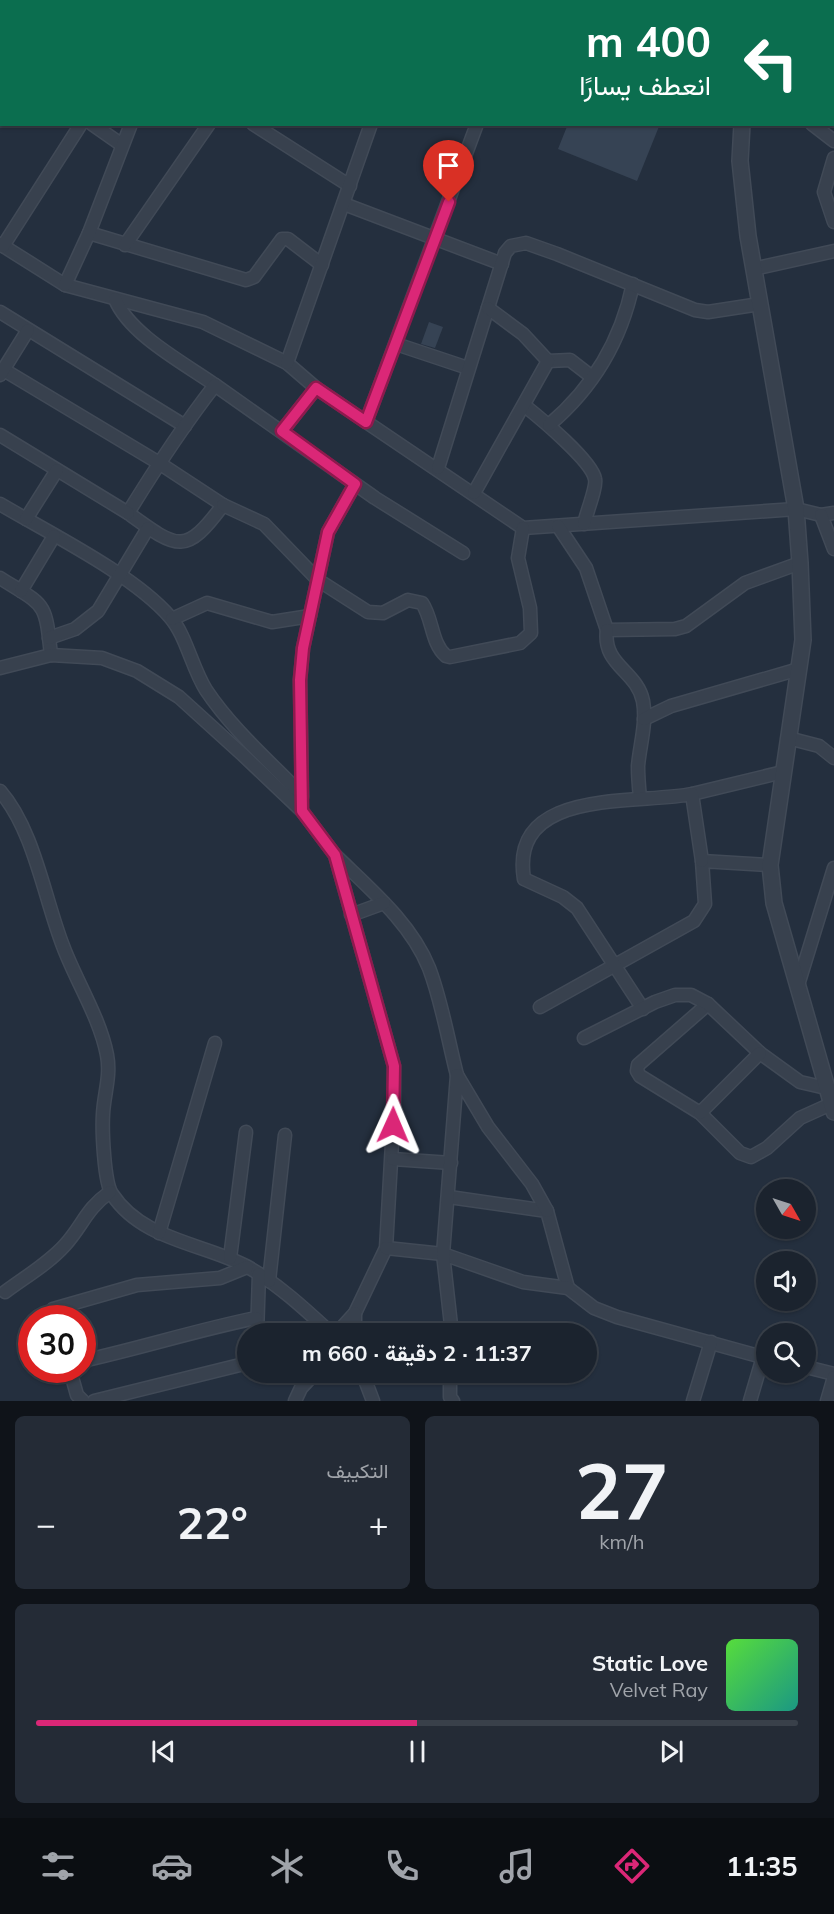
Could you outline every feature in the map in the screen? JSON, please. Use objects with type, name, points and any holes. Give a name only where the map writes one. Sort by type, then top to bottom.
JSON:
[{"type":"street","points":[[80,126],[2,245],[65,285],[203,322],[287,363],[316,388],[438,468],[523,528],[796,509],[821,515],[834,513]]},
{"type":"street","points":[[95,126],[122,145]]},
{"type":"street","points":[[65,285],[89,233],[130,126]]},
{"type":"street","points":[[125,245],[208,126]]},
{"type":"street","points":[[256,126],[350,186]]},
{"type":"street","points":[[287,363],[370,126]]},
{"type":"street","points":[[366,422],[476,126]]},
{"type":"street","points":[[708,1004],[637,1068],[640,1076],[700,1113],[740,1153],[751,1157],[767,1148],[800,1119],[833,1108],[774,903],[770,865],[803,640],[796,509],[753,268],[741,172],[742,126]]},
{"type":"street","points":[[815,126],[834,141]]},
{"type":"street","points":[[834,158],[824,192],[834,222]]},
{"type":"street","points":[[344,204],[502,264]]},
{"type":"street","points":[[89,233],[246,280],[254,277],[282,239],[288,239],[322,265]]},
{"type":"street","points":[[438,468],[502,264],[511,246],[526,243],[695,310],[708,312],[760,304]]},
{"type":"street","points":[[753,268],[834,251]]},
{"type":"street","points":[[549,425],[566,410],[592,377],[619,335],[633,284]]},
{"type":"street","points":[[115,299],[126,319],[215,386],[355,484],[463,553]]},
{"type":"street","points":[[488,308],[523,334],[548,361],[570,360],[592,377]]},
{"type":"street","points":[[0,312],[184,426]]},
{"type":"street","points":[[28,330],[2,373],[159,463],[223,505],[264,524],[318,580],[362,609],[375,615],[408,600],[422,603],[427,610],[439,649],[446,656],[520,643],[531,633],[533,626],[518,558],[523,528]]},
{"type":"street","points":[[396,345],[468,368]]},
{"type":"street","points":[[474,494],[548,361]]},
{"type":"street","points":[[128,513],[184,426],[215,386]]},
{"type":"street","points":[[282,431],[316,388]]},
{"type":"street","points":[[525,406],[549,425],[579,456],[596,480],[584,524]]},
{"type":"street","points":[[0,435],[174,542],[193,540],[203,532],[223,505]]},
{"type":"street","points":[[26,519],[57,470]]},
{"type":"street","points":[[302,811],[300,680],[303,648],[328,532],[355,484]]},
{"type":"street","points":[[0,504],[119,575],[172,619],[205,689],[224,714],[302,794]]},
{"type":"street","points":[[821,515],[834,549]]},
{"type":"street","points":[[558,526],[589,574],[607,630],[607,650],[639,691],[644,719],[638,767],[640,798]]},
{"type":"street","points":[[49,638],[88,622],[98,611],[148,528]]},
{"type":"street","points":[[21,591],[54,536]]},
{"type":"street","points":[[607,630],[675,629],[686,626],[745,584],[800,563]]},
{"type":"street","points":[[0,578],[42,606],[46,614],[51,656]]},
{"type":"street","points":[[172,619],[207,603],[272,622],[310,616]]},
{"type":"street","points":[[0,668],[51,656],[102,658],[137,670],[179,697],[302,811],[335,855],[384,903],[413,937],[429,968],[457,1074],[488,1127],[532,1184],[547,1211],[568,1288]]},
{"type":"street","points":[[644,719],[670,706],[799,669]]},
{"type":"street","points":[[788,738],[819,746],[834,758]]},
{"type":"street","points":[[643,1009],[577,908],[563,897],[524,879],[526,847],[532,832],[559,812],[575,807],[692,794],[783,772]]},
{"type":"street","points":[[0,791],[11,803],[23,827],[63,946],[104,1042],[109,1077],[103,1115],[105,1172],[110,1192],[135,1217],[159,1233],[230,1258],[247,1267],[320,1323]]},
{"type":"street","points":[[540,1006],[694,921],[702,913],[705,904],[702,861],[692,794]]},
{"type":"street","points":[[335,855],[394,1066],[393,1159],[386,1248],[355,1313],[345,1323]]},
{"type":"street","points":[[702,861],[770,865]]},
{"type":"street","points":[[798,986],[834,867]]},
{"type":"street","points":[[351,915],[384,903]]},
{"type":"street","points":[[584,1038],[643,1009],[675,995],[683,994],[708,1004],[760,1053],[800,1082],[826,1088]]},
{"type":"street","points":[[159,1233],[215,1043]]},
{"type":"street","points":[[700,1113],[760,1053]]},
{"type":"street","points":[[451,1323],[443,1254],[457,1074]]},
{"type":"street","points":[[230,1258],[246,1132]]},
{"type":"street","points":[[256,1323],[285,1135]]},
{"type":"street","points":[[393,1159],[451,1163]]},
{"type":"street","points":[[5,1292],[53,1257],[66,1244],[87,1212],[110,1192]]},
{"type":"street","points":[[449,1197],[547,1211]]},
{"type":"street","points":[[386,1248],[443,1254],[524,1282],[568,1288],[594,1308],[617,1317],[756,1354]]},
{"type":"street","points":[[67,1305],[138,1285],[220,1278],[247,1267]]},
{"type":"street","points":[[355,1313],[355,1323]]},
{"type":"street","points":[[96,1358],[131,1350],[189,1332],[256,1318]]},
{"type":"street","points":[[693,1401],[711,1342]]},
{"type":"street","points":[[94,1401],[237,1366]]},
{"type":"street","points":[[816,1370],[834,1376],[827,1401]]},
{"type":"street","points":[[73,1383],[77,1395],[83,1401]]},
{"type":"street","points":[[294,1401],[308,1383]]},
{"type":"street","points":[[366,1383],[373,1401]]},
{"type":"street","points":[[450,1383],[451,1401]]},
{"type":"street","points":[[750,1401],[756,1383]]},
{"type":"building","points":[[567,126],[659,126],[637,181],[558,149]]},
{"type":"building","points":[[429,322],[443,327],[435,348],[421,344]]},
{"type":"route","points":[[393,1125],[394,1066],[335,855],[302,811],[300,680],[303,648],[328,532],[355,484],[282,431],[316,388],[366,422],[449,202]]}]
